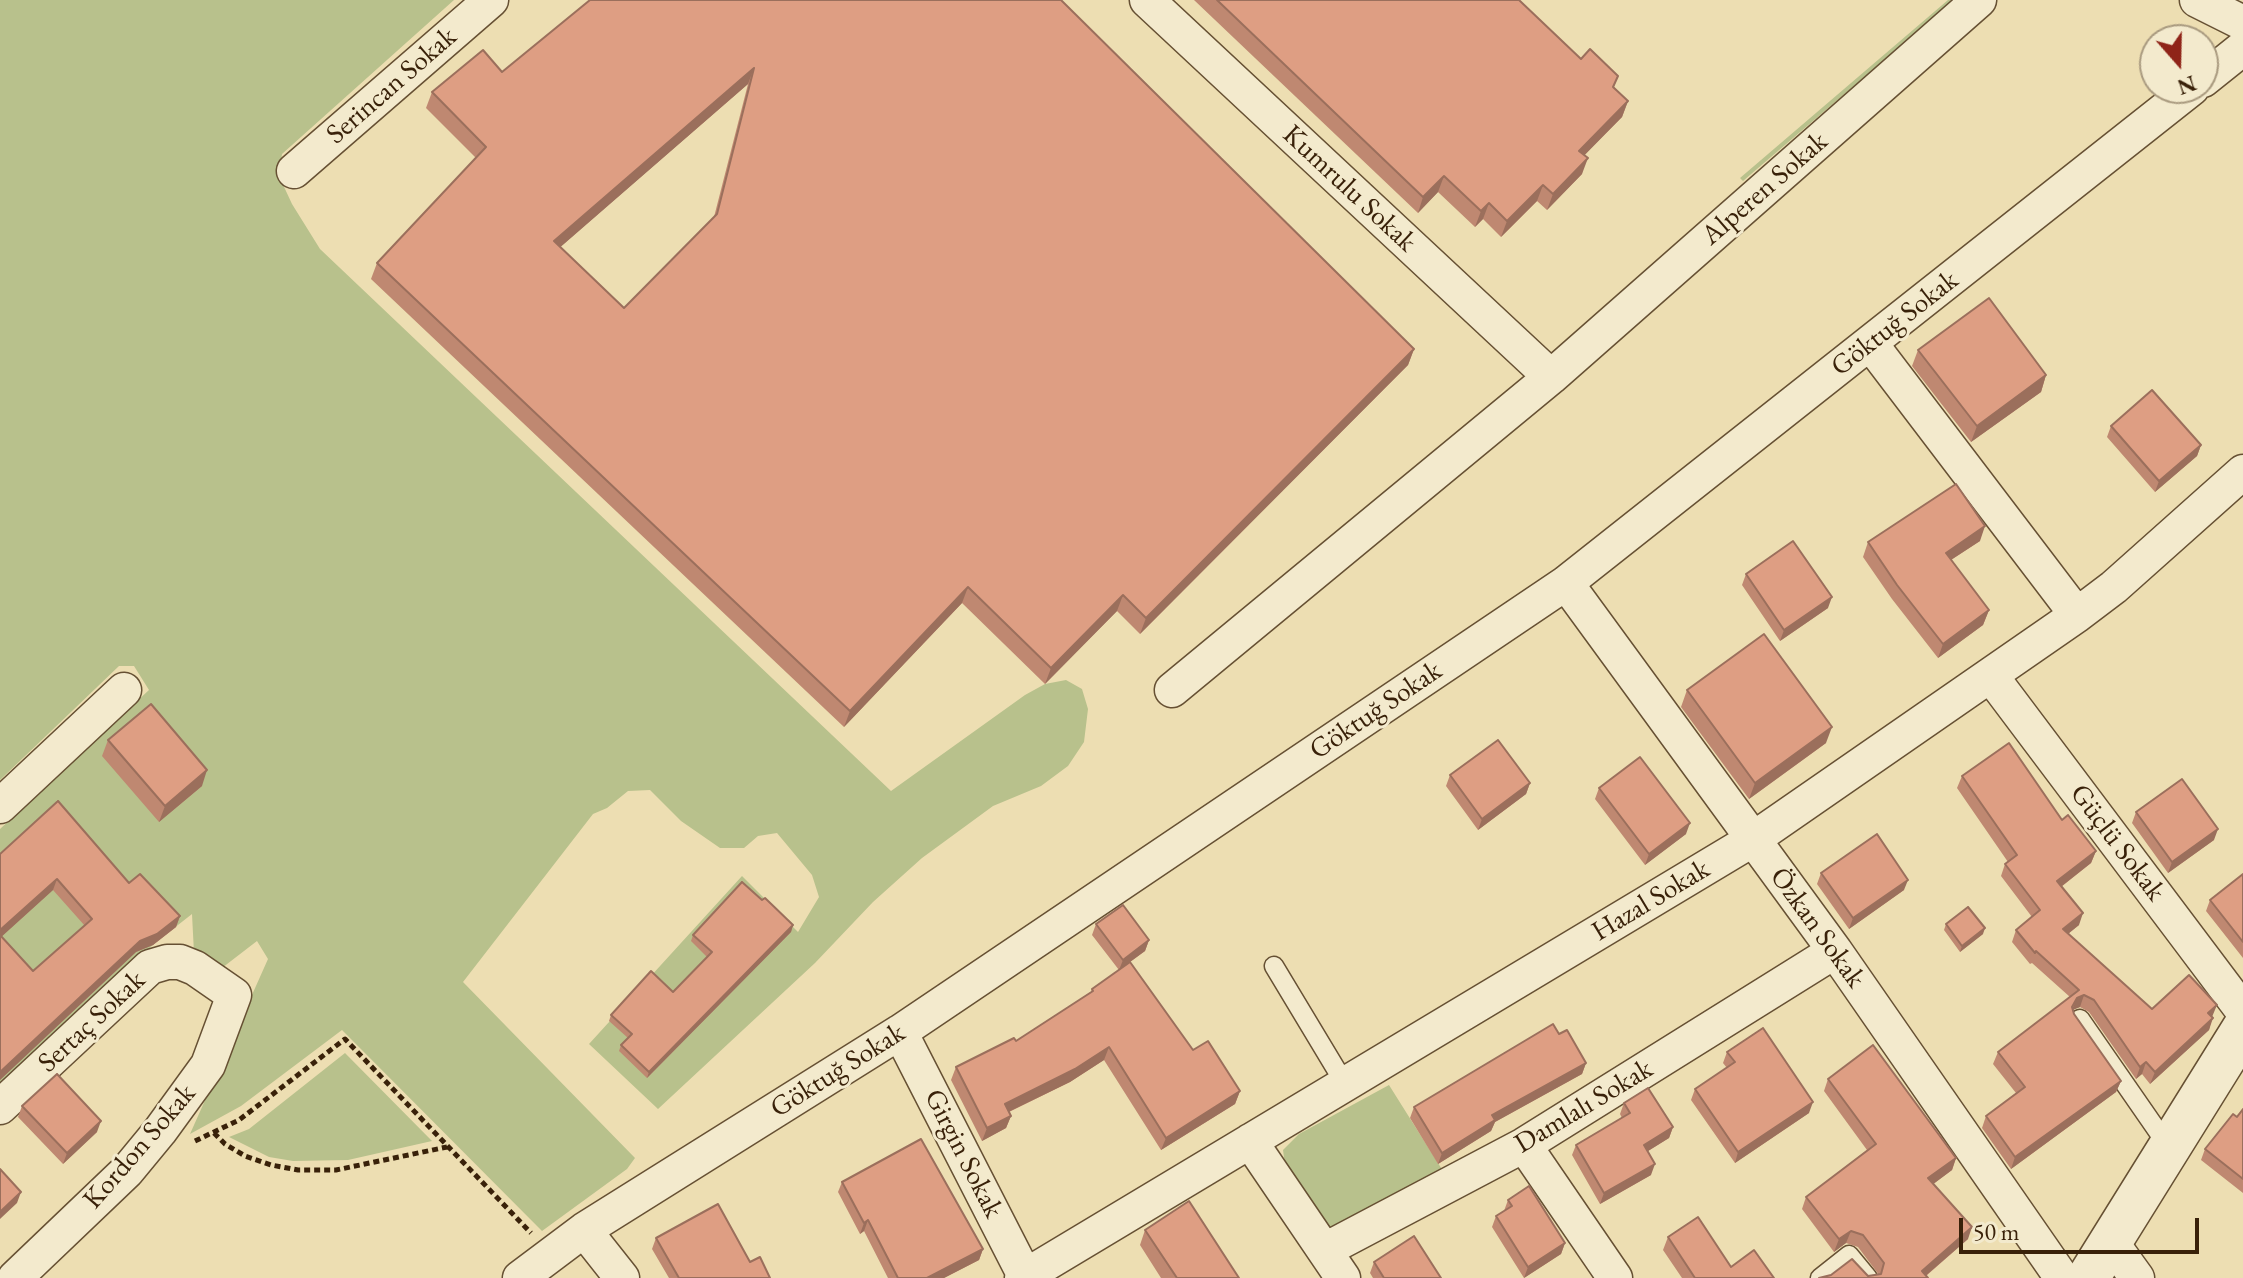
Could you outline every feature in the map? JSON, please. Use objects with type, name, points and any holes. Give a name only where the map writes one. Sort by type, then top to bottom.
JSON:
[{"type":"street","name":"Serincan Sokak","points":[[294,171],[491,0]]},
{"type":"street","name":"Kumrulu Sokak","points":[[1147,0],[1551,377]]},
{"type":"street","name":"Alperen Sokak","points":[[1172,690],[1551,377],[1979,0]]},
{"type":"street","points":[[2197,0],[2243,23]]},
{"type":"street","points":[[2219,67],[2243,48]]},
{"type":"street","name":"Göktuğ Sokak","points":[[520,1278],[584,1230],[900,1032],[1566,583],[2172,104]]},
{"type":"street","points":[[1870,343],[2077,615]]},
{"type":"street","name":"Hazal Sokak","points":[[1024,1277],[1752,840],[2077,615],[2114,587],[2243,472]]},
{"type":"street","name":"Özkan Sokak","points":[[1566,583],[1835,951],[2062,1278]]},
{"type":"street","name":"Güçlü Sokak","points":[[1991,676],[2243,1011]]},
{"type":"street","points":[[0,806],[124,690]]},
{"type":"street","name":"Damlalı Sokak","points":[[1325,1250],[1524,1145],[1835,951]]},
{"type":"street","name":"Sertaç Sokak","points":[[0,1107],[150,967],[180,962],[195,968],[234,995]]},
{"type":"street","name":"Kordon Sokak","points":[[15,1278],[127,1171],[169,1120],[208,1065],[234,995]]},
{"type":"street","points":[[2088,1278],[2243,1029]]},
{"type":"street","name":"Girgin Sokak","points":[[900,1032],[1024,1277]]},
{"type":"street","points":[[1250,1141],[1343,1278]]},
{"type":"street","points":[[1524,1145],[1615,1278]]},
{"type":"street","points":[[584,1230],[622,1278]]},
{"type":"street","points":[[2111,1242],[2137,1278]]},
{"type":"lane","points":[[1274,966],[1345,1084]]},
{"type":"lane","points":[[2080,1019],[2168,1146]]},
{"type":"lane","points":[[1820,1278],[1849,1255],[1868,1278]]},
{"type":"path","points":[[185,1145],[213,1133],[266,1102],[345,1039],[551,1254]]},
{"type":"path","points":[[213,1133],[245,1156],[298,1170],[336,1170],[448,1147]]},
{"type":"green space","points":[[0,0],[454,0],[282,154],[279,176],[320,249],[891,791],[1045,684],[1066,680],[1082,689],[1088,709],[1084,742],[1068,766],[1041,786],[993,806],[922,858],[658,1109],[589,1044],[742,876],[798,932],[819,897],[812,875],[777,833],[758,836],[744,848],[720,848],[681,821],[650,790],[628,791],[607,808],[593,814],[463,982],[635,1158],[627,1169],[542,1231],[342,1030],[241,1106],[190,1134],[268,959],[257,941],[218,971],[194,953],[192,914],[155,943],[0,1087],[0,829],[149,690],[134,666],[119,666],[0,780]]},
{"type":"green space","points":[[1948,0],[1954,0],[1743,181],[1740,178]]},
{"type":"green space","points":[[345,1053],[432,1141],[348,1160],[293,1161],[269,1157],[229,1137],[249,1129]]},
{"type":"green space","points":[[1389,1085],[1443,1171],[1334,1228],[1327,1227],[1285,1165],[1283,1150],[1299,1134]]},
{"type":"building","points":[[590,0],[1061,0],[1414,349],[1146,618],[1123,595],[1051,668],[968,587],[850,711],[377,263],[486,147],[432,92],[483,50],[502,72]],"holes":[[[754,68],[717,214],[624,308],[554,241]]]},
{"type":"building","points":[[1217,0],[1519,0],[1581,59],[1590,49],[1618,76],[1613,87],[1628,101],[1579,151],[1588,158],[1553,194],[1543,185],[1507,221],[1489,203],[1481,211],[1444,176],[1423,197]]},
{"type":"building","points":[[1989,298],[2046,375],[1977,426],[1918,350]]},
{"type":"building","points":[[2152,390],[2201,445],[2159,481],[2111,426]]},
{"type":"building","points":[[1956,484],[1985,526],[1946,553],[1989,610],[1943,644],[1868,542]]},
{"type":"building","points":[[1793,541],[1832,597],[1784,630],[1746,574]]},
{"type":"building","points":[[1764,634],[1832,727],[1755,783],[1687,690]]},
{"type":"building","points":[[151,704],[207,770],[165,806],[108,740]]},
{"type":"building","points":[[1498,740],[1530,783],[1482,819],[1450,775]]},
{"type":"building","points":[[2009,743],[2062,820],[2068,815],[2096,851],[2057,881],[2083,913],[2063,929],[2152,1009],[2189,975],[2217,1005],[2208,1013],[2213,1018],[2155,1072],[2146,1062],[2140,1067],[2094,1000],[2084,995],[2077,998],[2072,1007],[2074,1014],[2121,1081],[2015,1157],[1986,1116],[2025,1087],[1998,1052],[2079,990],[2035,953],[2016,930],[2040,910],[2005,864],[2017,855],[1962,776]]},
{"type":"building","points":[[1640,757],[1690,823],[1649,854],[1599,788]]},
{"type":"building","points":[[2182,779],[2218,829],[2172,862],[2136,812]]},
{"type":"building","points":[[58,801],[129,883],[140,874],[180,916],[157,934],[140,941],[0,1072],[0,935],[33,971],[92,919],[57,879],[0,930],[0,854]]},
{"type":"building","points":[[1877,834],[1908,880],[1853,918],[1821,873]]},
{"type":"building","points":[[2243,874],[2243,942],[2210,900]]},
{"type":"building","points":[[742,882],[762,900],[765,898],[793,925],[649,1072],[621,1045],[632,1034],[611,1015],[651,971],[673,992],[712,952],[693,935]]},
{"type":"building","points":[[1123,905],[1149,940],[1123,960],[1096,924]]},
{"type":"building","points":[[1968,907],[1985,928],[1962,946],[1946,924]]},
{"type":"building","points":[[1130,962],[1193,1050],[1208,1041],[1240,1091],[1166,1138],[1109,1047],[1075,1069],[1005,1104],[1011,1116],[987,1128],[956,1067],[1014,1038],[1016,1041],[1093,991]]},
{"type":"building","points":[[1553,1024],[1559,1034],[1567,1030],[1586,1063],[1492,1115],[1495,1120],[1442,1153],[1414,1107]]},
{"type":"building","points":[[1763,1028],[1813,1102],[1738,1152],[1695,1089],[1735,1062],[1727,1052]]},
{"type":"building","points":[[1873,1045],[1956,1158],[1928,1178],[1972,1227],[1922,1271],[1928,1278],[1819,1278],[1831,1275],[1852,1259],[1868,1276],[1881,1274],[1884,1263],[1863,1235],[1851,1231],[1839,1239],[1806,1197],[1876,1144],[1828,1079]]},
{"type":"building","points":[[57,1074],[101,1121],[67,1153],[22,1106]]},
{"type":"building","points":[[1648,1088],[1673,1127],[1644,1145],[1655,1164],[1604,1193],[1576,1145],[1630,1113],[1624,1103]]},
{"type":"building","points":[[2243,1109],[2243,1179],[2205,1149],[2233,1114],[2237,1117]]},
{"type":"building","points":[[921,1139],[983,1249],[927,1278],[898,1278],[868,1220],[864,1223],[842,1182]]},
{"type":"building","points":[[0,1169],[21,1192],[0,1212]]},
{"type":"building","points":[[1529,1186],[1565,1243],[1528,1267],[1496,1216],[1512,1206],[1508,1200]]},
{"type":"building","points":[[1189,1201],[1239,1278],[1177,1278],[1145,1230]]},
{"type":"building","points":[[718,1204],[750,1262],[760,1257],[770,1278],[679,1278],[656,1238]]},
{"type":"building","points":[[1698,1217],[1731,1267],[1754,1250],[1774,1278],[1695,1278],[1668,1237]]},
{"type":"building","points":[[1414,1236],[1441,1278],[1384,1278],[1374,1262]]}]
